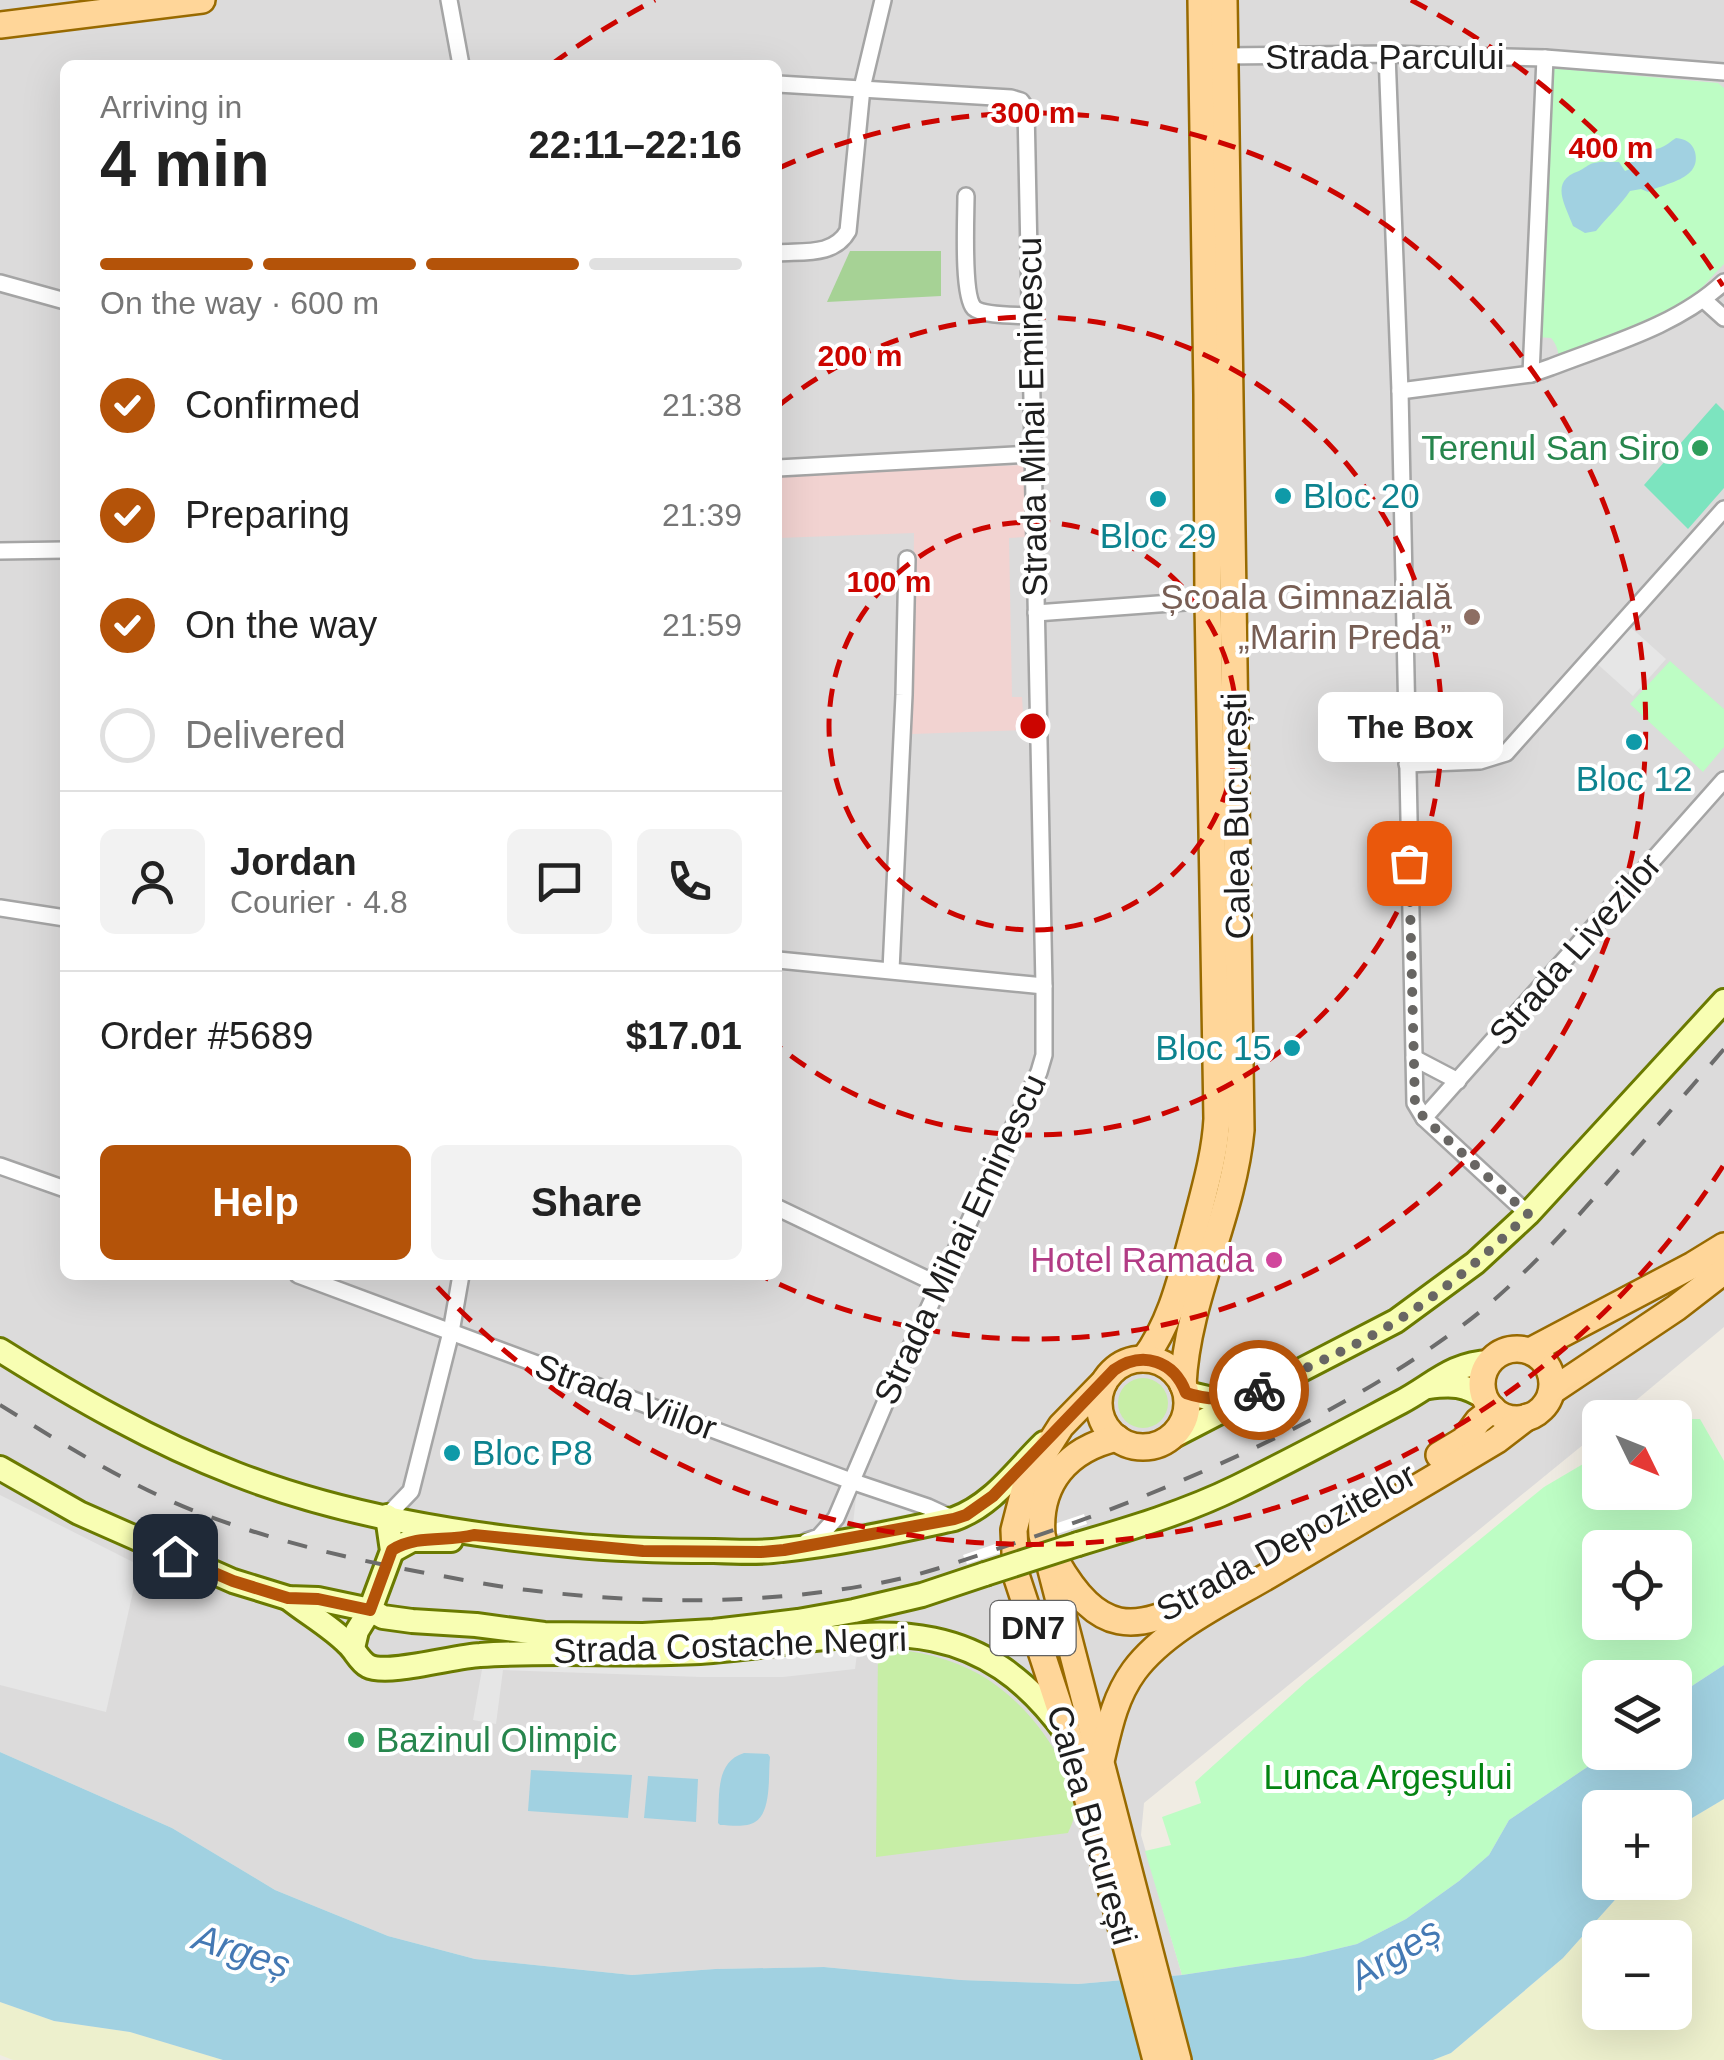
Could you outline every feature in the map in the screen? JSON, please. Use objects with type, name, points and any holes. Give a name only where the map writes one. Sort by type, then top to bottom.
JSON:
[{"type":"main road","points":[[0,25],[202,0]]},
{"type":"main road","name":"Calea București","points":[[1184,1389],[1186,1352],[1227,1201],[1241,1130],[1220,600],[1208,413],[1201,0]]},
{"type":"main road","name":"Calea București","points":[[1144,1359],[1169,1317],[1208,1178],[1216,1133],[1224,0]]},
{"type":"main road","points":[[1168,1438],[1360,1342],[1435,1295],[1528,1214],[1724,1001]]},
{"type":"main road","points":[[1530,1351],[1724,1246]]},
{"type":"main road","name":"DN7","points":[[1528,1417],[1543,1408],[1552,1391],[1724,1271]]},
{"type":"main road","points":[[0,1350],[116,1418],[233,1473],[348,1509],[474,1535],[643,1551],[784,1550],[954,1519],[993,1496],[1062,1426]]},
{"type":"main road","points":[[1489,1404],[1482,1379],[1490,1362],[1508,1350],[1530,1351],[1546,1363],[1552,1391]]},
{"type":"main road","points":[[1144,1359],[1168,1367],[1184,1389],[1184,1418],[1168,1438]]},
{"type":"main road","name":"DN7","points":[[1104,1382],[1121,1365],[1144,1359]]},
{"type":"main road","name":"Strada Depozitelor","points":[[984,1574],[1200,1504],[1428,1388],[1455,1368],[1490,1362]]},
{"type":"main road","points":[[1104,1382],[1100,1412],[1106,1427],[1117,1438]]},
{"type":"main road","name":"Calea București","points":[[1104,1382],[1062,1426],[1025,1486],[1014,1530],[1016,1575],[1070,1740],[1108,1832],[1178,2060]]},
{"type":"main road","points":[[1428,1388],[1462,1386],[1472,1389],[1509,1418],[1528,1417]]},
{"type":"main road","points":[[1184,1389],[1212,1400],[1258,1390]]},
{"type":"main road","name":"Strada Depozitelor","points":[[1042,1534],[1076,1594],[1093,1609],[1127,1622],[1154,1620],[1213,1591],[1464,1440],[1489,1404]]},
{"type":"main road","name":"Strada Depozitelor","points":[[1101,1762],[1119,1695],[1132,1673],[1155,1648],[1233,1597],[1497,1440],[1528,1417]]},
{"type":"main road","name":"Calea București","points":[[1117,1438],[1087,1448],[1063,1466],[1043,1508],[1042,1534],[1101,1762],[1108,1832],[1156,2060]]},
{"type":"main road","name":"DN7","points":[[1117,1438],[1131,1445],[1146,1446],[1168,1438]]},
{"type":"main road","name":"Strada Costache Negri","points":[[0,1468],[78,1514],[233,1581],[288,1598],[318,1599],[370,1610],[383,1617],[544,1634],[644,1635],[758,1626],[883,1604],[984,1574]]},
{"type":"main road","points":[[353,1648],[392,1550],[387,1516]]},
{"type":"main road","points":[[392,1550],[412,1540],[456,1540],[474,1535]]},
{"type":"main road","name":"Strada Costache Negri","points":[[288,1598],[353,1648],[367,1666],[384,1670],[471,1655],[701,1652],[878,1632],[935,1638],[967,1648],[1019,1681],[1070,1740]]},
{"type":"main road","name":"Strada Costache Negri","points":[[471,1655],[544,1634]]},
{"type":"street","points":[[449,0],[459,60]]},
{"type":"street","points":[[782,253],[832,248],[842,242],[848,231],[862,88],[883,0]]},
{"type":"street","points":[[1388,54],[1400,391],[1415,1104],[1424,1118],[1528,1214]]},
{"type":"street","name":"Strada Parcului","points":[[1226,56],[1388,54],[1545,58],[1724,72]]},
{"type":"street","name":"Strada Parcului","points":[[1530,374],[1545,58]]},
{"type":"street","points":[[782,84],[862,88]]},
{"type":"street","name":"Strada Mihai Eminescu","points":[[784,1550],[819,1537],[836,1518],[1043,1062],[1026,108],[1021,101],[1011,98],[862,88]]},
{"type":"street","points":[[966,196],[966,268],[974,308],[985,313],[1030,316]]},
{"type":"street","points":[[1400,391],[1530,374],[1675,318],[1724,282]]},
{"type":"street","points":[[0,283],[60,300]]},
{"type":"street","points":[[1704,300],[1724,318]]},
{"type":"street","points":[[782,468],[1033,454]]},
{"type":"street","points":[[1406,764],[1480,761],[1506,752],[1724,508]]},
{"type":"street","points":[[0,552],[60,550]]},
{"type":"street","points":[[891,970],[907,558]]},
{"type":"street","points":[[1036,612],[1220,600]]},
{"type":"street","name":"Strada Livezilor","points":[[1424,1118],[1724,780]]},
{"type":"street","points":[[0,908],[60,917]]},
{"type":"street","points":[[782,960],[1044,986]]},
{"type":"street","points":[[1414,1058],[1458,1081]]},
{"type":"street","points":[[0,1166],[60,1187]]},
{"type":"street","points":[[782,1210],[940,1284]]},
{"type":"street","name":"Strada Viilor","points":[[311,1280],[954,1519]]},
{"type":"street","points":[[387,1516],[411,1491],[461,1280]]},
{"type":"shaded area","points":[[0,0],[1724,0],[1724,1327],[1636,1400],[1582,1400],[1582,1446],[1144,1803],[1141,1835],[1182,1975],[1078,1984],[961,1980],[824,1967],[632,1975],[475,1959],[388,1936],[275,1890],[172,1828],[0,1752]]},
{"type":"shaded area","points":[[1026,465],[1026,537],[1009,538],[1012,697],[1022,697],[1024,730],[912,734],[914,533],[782,538],[782,472]]},
{"type":"shaded area","points":[[1627,624],[1666,659],[1633,696],[1594,661]]},
{"type":"shaded area","points":[[857,1488],[920,1512],[853,1524]]},
{"type":"shaded area","points":[[0,1495],[139,1565],[106,1712],[0,1685]]},
{"type":"shaded area","points":[[846,1645],[857,1654],[855,1669],[783,1677],[503,1670],[496,1724],[473,1720],[483,1664]]},
{"type":"green space","points":[[1549,68],[1718,83],[1724,88],[1724,264],[1696,293],[1664,314],[1559,360],[1551,338],[1538,337]]},
{"type":"green space","points":[[850,251],[941,251],[941,296],[827,302]]},
{"type":"green space","name":"Terenul San Siro","points":[[1716,403],[1724,411],[1724,488],[1688,529],[1644,485]]},
{"type":"green space","points":[[1670,661],[1724,709],[1724,747],[1703,772],[1630,704]]},
{"type":"green space","points":[[1143,1378],[1161,1385],[1168,1403],[1161,1421],[1143,1428],[1125,1421],[1118,1403],[1125,1385]]},
{"type":"green space","name":"Lunca Argeșului","points":[[1692,1419],[1700,1419],[1724,1461],[1724,1665],[1692,1686],[1692,1660],[1582,1660],[1583,1770],[1509,1820],[1489,1855],[1459,1881],[1406,1919],[1357,1944],[1303,1957],[1182,1975],[1145,1851],[1171,1845],[1162,1817],[1201,1803],[1195,1782],[1307,1681],[1544,1487],[1582,1465],[1582,1510],[1692,1510]]},
{"type":"green space","points":[[878,1647],[951,1661],[1010,1696],[1041,1730],[1064,1769],[1074,1811],[1068,1833],[876,1857]]},
{"type":"green space","points":[[1724,1799],[1724,2060],[1433,2060],[1451,2053],[1563,1958],[1582,1937],[1582,2030],[1692,2030],[1692,1920],[1597,1920],[1615,1900],[1692,1900],[1692,1818]]},
{"type":"green space","points":[[0,2002],[54,2021],[130,2032],[223,2060],[13,2060],[0,2055]]},
{"type":"water","points":[[1676,138],[1688,142],[1695,152],[1696,161],[1687,175],[1648,192],[1630,191],[1596,231],[1585,233],[1573,226],[1562,194],[1564,181],[1570,175],[1600,162],[1619,162],[1625,171],[1630,169],[1635,150],[1660,148]]},
{"type":"water","name":"Argeș","points":[[1724,1665],[1724,1799],[1692,1818],[1692,1790],[1582,1790],[1582,1900],[1615,1900],[1597,1920],[1582,1920],[1582,1937],[1563,1958],[1451,2053],[1433,2060],[223,2060],[130,2032],[54,2021],[0,2002],[0,1752],[172,1828],[275,1890],[388,1936],[475,1959],[632,1975],[824,1967],[961,1980],[1078,1984],[1182,1975],[1303,1957],[1357,1944],[1406,1919],[1459,1881],[1489,1855],[1509,1820],[1583,1770],[1692,1770],[1692,1686]]},
{"type":"water","points":[[744,1753],[770,1757],[764,1810],[751,1824],[720,1825],[723,1773],[734,1758]]},
{"type":"water","points":[[531,1770],[632,1775],[628,1818],[528,1811]]},
{"type":"water","points":[[648,1776],[698,1779],[696,1822],[644,1818]]},
{"type":"pier","points":[[1084,1514],[1087,1524],[967,1564],[963,1555]]},
{"type":"railway","points":[[0,1405],[121,1476],[197,1512],[287,1541],[411,1570],[517,1589],[656,1600],[784,1596],[885,1582],[967,1559],[1137,1499],[1264,1443],[1386,1377],[1463,1325],[1524,1273],[1724,1049]]},
{"type":"way so far","points":[[1259,1390],[1396,1321],[1475,1263],[1528,1214],[1424,1118],[1415,1104],[1409,863]]},
{"type":"place","name":"Terenul San Siro","points":[[1700,448]]},
{"type":"place","name":"Bloc 20","points":[[1283,496]]},
{"type":"place","name":"Bloc 29","points":[[1158,499]]},
{"type":"place","name":"Școala Gimnazială „Marin Preda”","points":[[1472,617]]},
{"type":"place","name":"Bloc 12","points":[[1634,742]]},
{"type":"place","name":"The Box","points":[[1409,863]]},
{"type":"place","name":"Bloc 15","points":[[1292,1048]]},
{"type":"place","name":"Hotel Ramada","points":[[1274,1260]]},
{"type":"place","name":"Bloc P8","points":[[452,1453]]},
{"type":"place","name":"Bazinul Olimpic","points":[[356,1740]]},
{"type":"route","points":[[175,1556],[233,1581],[288,1598],[318,1599],[370,1610],[392,1550],[412,1540],[456,1540],[474,1535],[643,1551],[784,1550],[966,1515],[1007,1483],[1114,1370],[1128,1362],[1144,1359],[1163,1364],[1179,1378],[1186,1393],[1212,1400],[1259,1390]]}]
